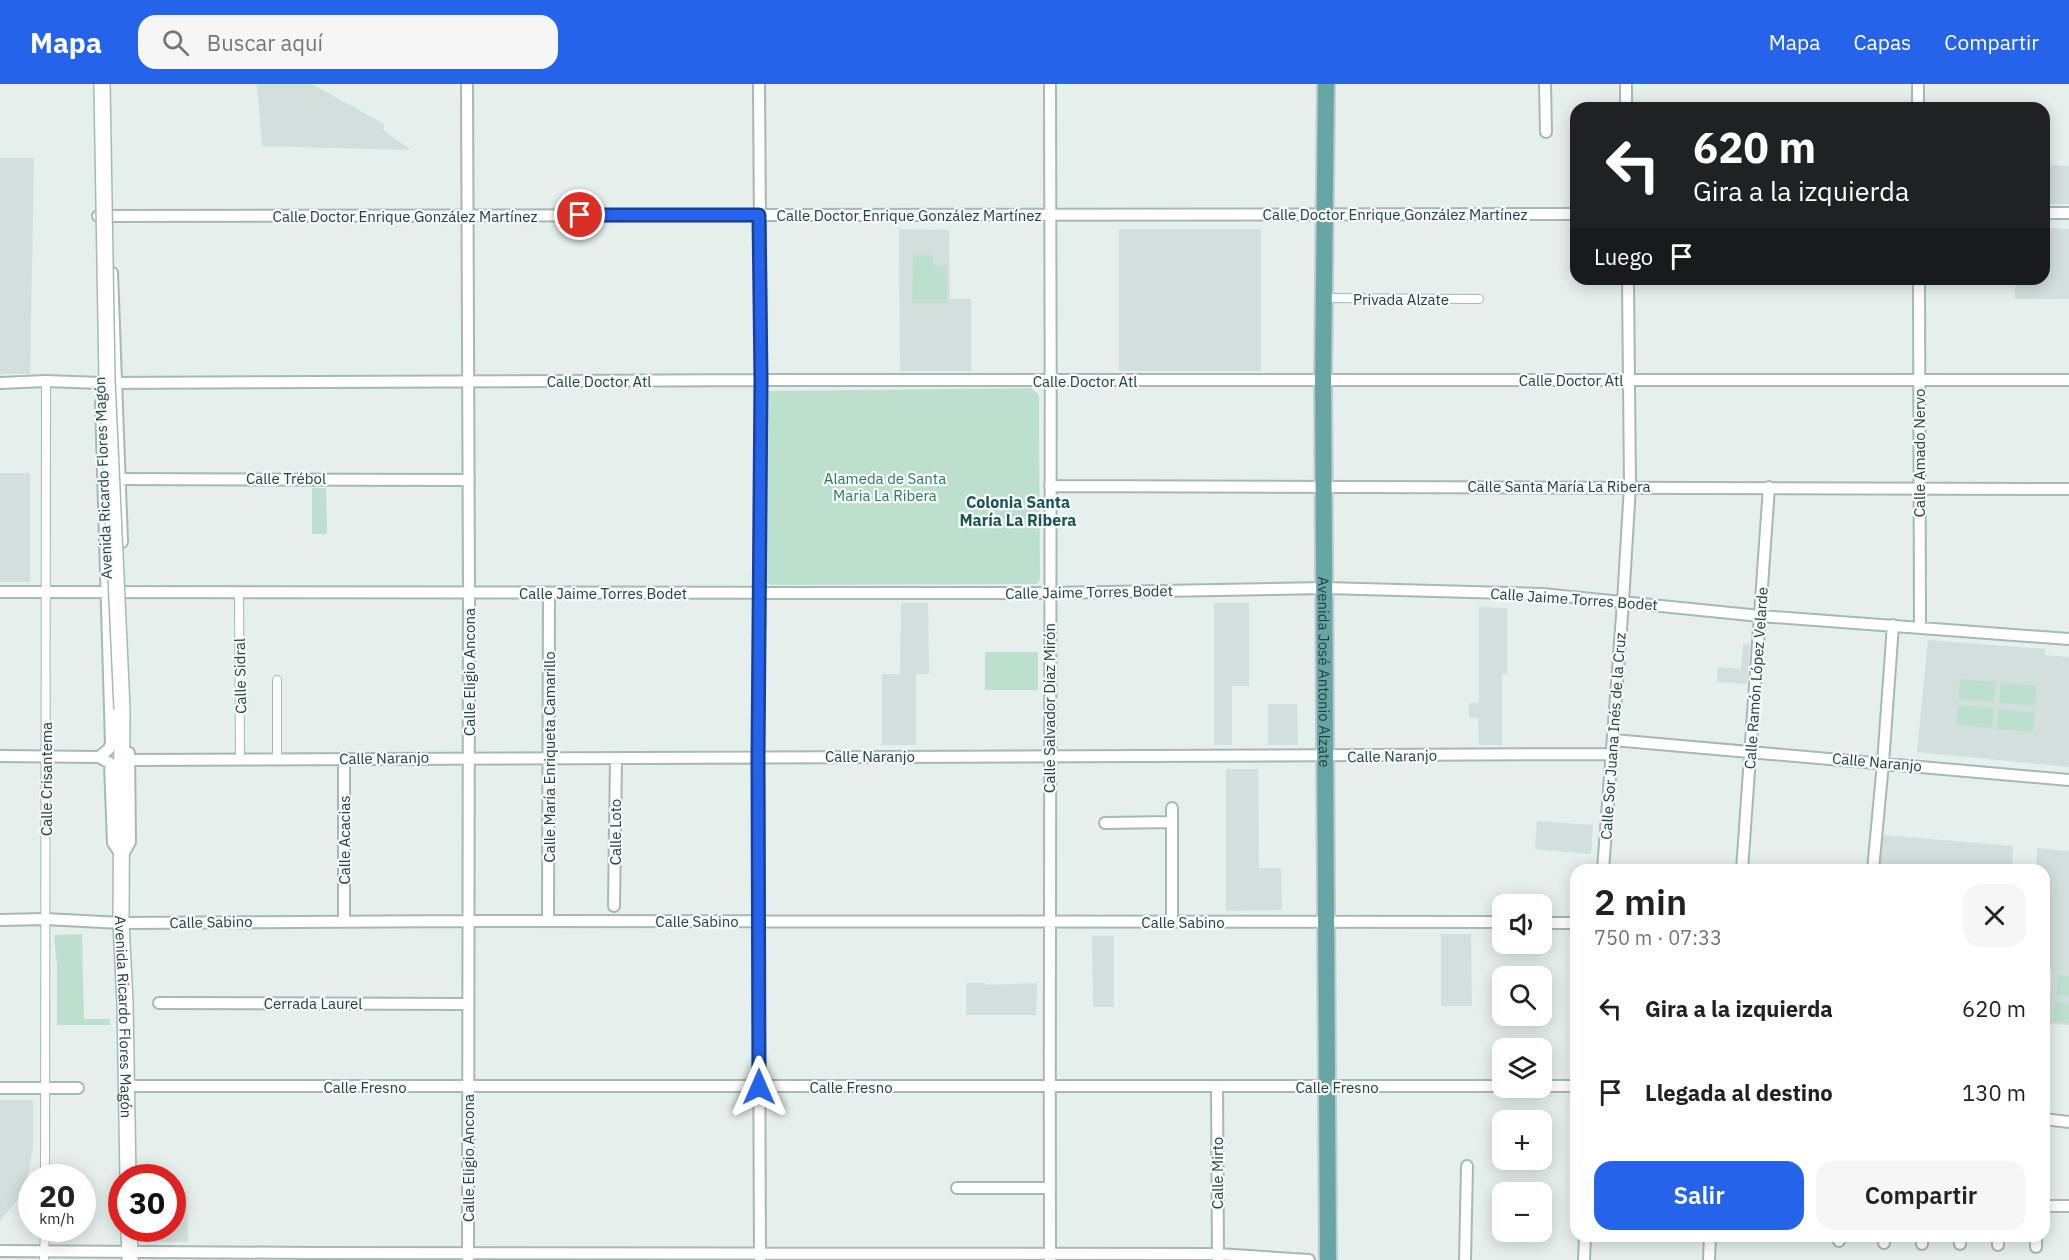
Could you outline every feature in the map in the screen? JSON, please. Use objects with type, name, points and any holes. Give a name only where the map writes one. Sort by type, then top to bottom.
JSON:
[{"type":"main road","name":"Avenida Ricardo Flores Magón","points":[[102,84],[107,380],[122,710],[121,923],[128,1164]]},
{"type":"main road","name":"Avenida José Antonio Alzate","points":[[1326,84],[1323,381],[1328,1260]]},
{"type":"street","name":"Avenida Ricardo Flores Magón","points":[[95,84],[100,383],[111,742],[110,749],[99,757],[111,766],[113,843],[122,856],[130,842],[129,759],[110,217],[108,84]]},
{"type":"street","name":"Calle Eligio Ancona","points":[[467,84],[468,1256]]},
{"type":"street","points":[[759,84],[760,1256]]},
{"type":"street","name":"Calle Salvador Díaz Mirón","points":[[1050,84],[1050,1257]]},
{"type":"street","points":[[1545,84],[1546,132]]},
{"type":"street","points":[[1626,84],[1626,102]]},
{"type":"street","points":[[1918,84],[1918,102]]},
{"type":"street","points":[[2050,213],[2069,213]]},
{"type":"street","name":"Calle Doctor Enrique González Martínez","points":[[97,216],[1570,214]]},
{"type":"street","name":"Calle Sor Juana Inés de la Cruz","points":[[1603,864],[1630,486],[1628,285]]},
{"type":"street","name":"Calle Amado Nervo","points":[[1918,285],[1920,627]]},
{"type":"street","name":"Privada Alzate","points":[[1323,298],[1479,299]]},
{"type":"street","name":"Calle Doctor Atl","points":[[0,383],[46,381],[100,383],[761,380],[2069,380]]},
{"type":"street","name":"Calle Crisantema","points":[[45,1164],[46,381]]},
{"type":"street","name":"Calle Trébol","points":[[103,479],[469,480]]},
{"type":"street","name":"Calle Santa María La Ribera","points":[[1050,486],[1324,485],[2069,489]]},
{"type":"street","name":"Calle Ramón López Velarde","points":[[1742,864],[1769,487]]},
{"type":"street","name":"Calle Jaime Torres Bodet","points":[[0,592],[1050,593],[1324,588],[1542,594],[1760,616],[2069,639]]},
{"type":"street","name":"Calle Sidral","points":[[239,593],[240,759]]},
{"type":"street","name":"Calle María Enriqueta Camarillo","points":[[548,921],[549,593]]},
{"type":"street","points":[[1874,864],[1893,625]]},
{"type":"street","points":[[277,680],[277,759]]},
{"type":"street","name":"Calle Naranjo","points":[[1613,740],[2069,780]]},
{"type":"street","name":"Calle Naranjo","points":[[129,759],[1612,754]]},
{"type":"street","points":[[0,756],[99,757]]},
{"type":"street","name":"Calle Acacias","points":[[344,758],[344,921]]},
{"type":"street","name":"Calle Loto","points":[[614,906],[616,758]]},
{"type":"street","points":[[1172,808],[1172,922]]},
{"type":"street","points":[[1105,822],[1172,822]]},
{"type":"street","name":"Calle Sabino","points":[[0,920],[45,919],[121,923],[344,921],[1492,922]]},
{"type":"street","points":[[1552,923],[1570,923]]},
{"type":"street","name":"Cerrada Laurel","points":[[159,1003],[468,1004]]},
{"type":"street","points":[[0,1088],[45,1086],[78,1088]]},
{"type":"street","name":"Calle Fresno","points":[[127,1086],[1492,1086]]},
{"type":"street","name":"Calle Mirto","points":[[1217,1086],[1218,1257]]},
{"type":"street","points":[[1552,1086],[1570,1086]]},
{"type":"street","points":[[2050,1120],[2069,1122]]},
{"type":"street","points":[[1465,1260],[1467,1166]]},
{"type":"street","points":[[957,1188],[1049,1188]]},
{"type":"street","points":[[2050,1206],[2069,1206]]},
{"type":"street","points":[[1584,1260],[1585,1242]]},
{"type":"street","points":[[1708,1260],[1710,1242]]},
{"type":"street","points":[[0,1251],[44,1255],[130,1256],[1218,1257],[1309,1260]]},
{"type":"shaded area","points":[[257,84],[312,84],[384,124],[383,130],[411,150],[262,146]]},
{"type":"shaded area","points":[[0,158],[34,158],[30,374],[0,374]]},
{"type":"shaded area","points":[[2050,165],[2069,166],[2069,204],[2050,204]]},
{"type":"shaded area","points":[[2050,228],[2069,229],[2069,299],[2015,299],[2015,285],[2050,285]]},
{"type":"shaded area","points":[[899,229],[949,230],[950,299],[971,299],[971,371],[900,371]]},
{"type":"shaded area","points":[[1119,229],[1261,229],[1261,371],[1119,371]]},
{"type":"shaded area","points":[[0,473],[30,473],[30,582],[0,582]]},
{"type":"shaded area","points":[[901,603],[928,603],[929,674],[916,674],[916,745],[882,745],[882,674],[900,674]]},
{"type":"shaded area","points":[[1214,603],[1249,603],[1249,686],[1232,686],[1232,745],[1214,745]]},
{"type":"shaded area","points":[[1479,607],[1507,608],[1507,674],[1502,674],[1502,745],[1479,745],[1478,718],[1469,718],[1469,703],[1479,703]]},
{"type":"shaded area","points":[[1928,640],[2045,649],[2045,655],[2069,657],[2069,767],[1917,752]]},
{"type":"shaded area","points":[[1743,644],[1750,645],[1747,684],[1717,682],[1718,667],[1741,669]]},
{"type":"shaded area","points":[[1268,704],[1297,704],[1298,745],[1268,745]]},
{"type":"shaded area","points":[[1226,769],[1258,769],[1259,868],[1281,868],[1282,910],[1226,911]]},
{"type":"shaded area","points":[[1537,821],[1593,825],[1591,854],[1535,849]]},
{"type":"shaded area","points":[[1882,835],[2013,846],[2012,864],[1880,864]]},
{"type":"shaded area","points":[[2037,848],[2069,851],[2069,1025],[2050,1024],[2052,972],[2050,972],[2050,864],[2036,864]]},
{"type":"shaded area","points":[[1441,934],[1471,934],[1472,1006],[1441,1006]]},
{"type":"shaded area","points":[[1092,936],[1114,936],[1114,1007],[1093,1007]]},
{"type":"shaded area","points":[[966,983],[986,983],[987,985],[1037,983],[1036,1015],[966,1015]]},
{"type":"shaded area","points":[[0,1100],[33,1100],[33,1147],[30,1164],[18,1164],[18,1199],[0,1221]]},
{"type":"shaded area","points":[[186,1192],[187,1192],[188,1242],[186,1242]]},
{"type":"green space","points":[[913,255],[933,255],[933,266],[947,266],[947,303],[912,303]]},
{"type":"green space","name":"Alameda de Santa Maria La Ribera","points":[[1031,388],[1039,395],[1040,580],[1037,584],[770,585],[765,580],[765,395],[768,391]]},
{"type":"green space","points":[[312,488],[326,488],[327,534],[312,534]]},
{"type":"green space","points":[[985,652],[1038,652],[1038,690],[985,690]]},
{"type":"green space","points":[[1960,679],[1996,682],[1994,702],[1958,699]]},
{"type":"green space","points":[[2001,683],[2037,686],[2035,706],[1999,703]]},
{"type":"green space","points":[[1958,705],[1994,708],[1992,728],[1956,725]]},
{"type":"green space","points":[[1998,709],[2035,712],[2033,732],[1997,729]]},
{"type":"green space","points":[[82,934],[84,1019],[110,1019],[110,1025],[57,1025],[57,966],[54,935]]},
{"type":"green space","points":[[2058,975],[2069,976],[2069,996],[2056,995]]},
{"type":"green space","points":[[2055,1001],[2069,1003],[2069,1023],[2053,1021]]},
{"type":"district","name":"Colonia Santa María La Ribera","points":[[1018,511]]},
{"type":"route","points":[[580,215],[759,215],[761,380],[758,757],[759,1087]]}]
